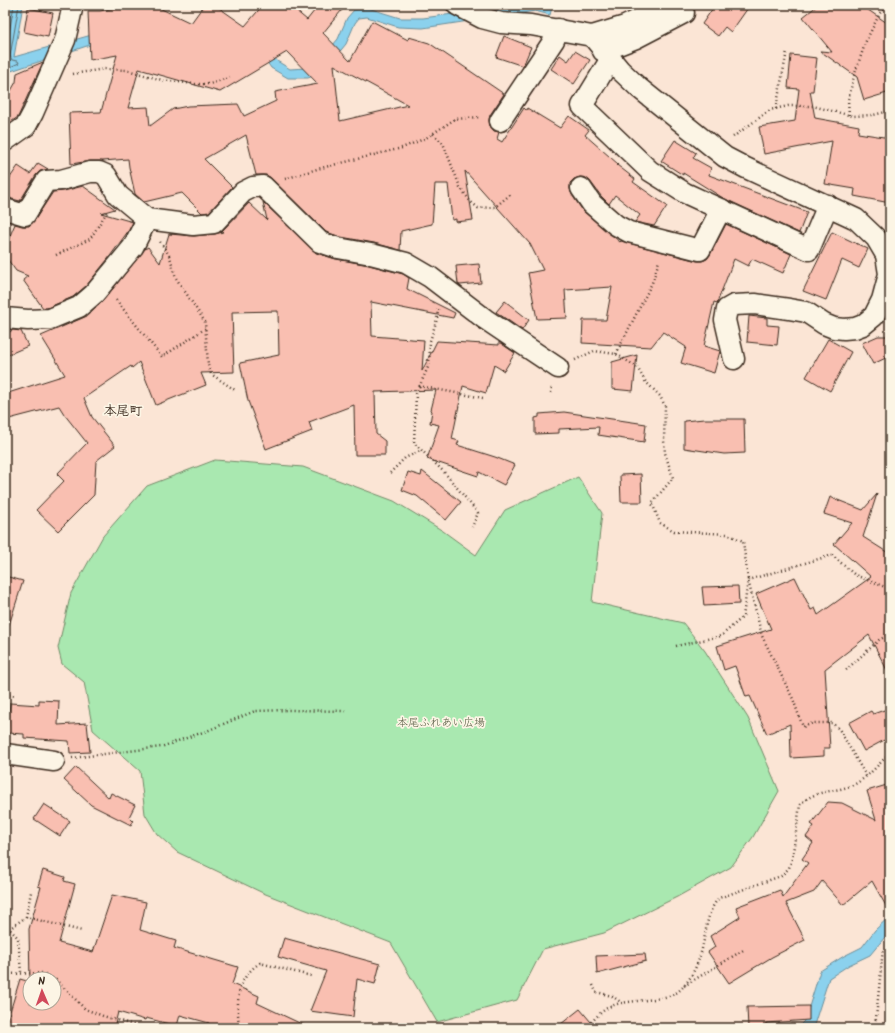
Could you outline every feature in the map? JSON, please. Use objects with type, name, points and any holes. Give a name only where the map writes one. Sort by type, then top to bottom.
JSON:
[{"type":"street","points":[[5,141],[26,126],[33,113],[65,40],[73,5]]},
{"type":"street","points":[[457,5],[482,18],[501,23],[558,29],[602,49],[639,88],[725,157],[856,219],[876,238],[886,256],[889,274],[888,290],[874,316],[863,325],[855,328],[844,329],[834,328],[824,324],[806,312],[755,304],[734,305],[727,309],[725,320],[734,359]]},
{"type":"street","points":[[665,5],[660,9],[625,26],[602,49],[582,106],[650,172],[686,193],[809,250],[828,205]]},
{"type":"street","points":[[602,49],[636,38],[684,13]]},
{"type":"street","points":[[500,121],[554,40],[558,29]]},
{"type":"street","points":[[5,209],[25,215],[46,181],[61,180],[90,172],[99,172],[106,175],[118,195],[145,223],[193,225],[214,222],[243,192],[253,187],[263,186],[320,242],[338,248],[371,254],[406,263],[441,284],[485,319],[558,368]]},
{"type":"street","points":[[581,188],[592,204],[616,225],[629,232],[700,250],[721,209]]},
{"type":"street","points":[[5,318],[28,320],[50,319],[79,307],[103,284],[133,247],[145,223]]},
{"type":"street","points":[[5,754],[54,761]]},
{"type":"path","points":[[849,115],[848,100],[866,41],[880,13],[890,5]]},
{"type":"path","points":[[776,108],[787,51]]},
{"type":"path","points":[[52,71],[104,69],[127,70],[162,80],[194,84],[210,84],[230,77]]},
{"type":"path","points":[[717,150],[756,119],[776,108],[788,106],[813,106],[852,116],[873,115],[890,111]]},
{"type":"path","points":[[272,194],[282,180],[317,169],[402,148],[426,138],[455,119],[495,117],[500,121]]},
{"type":"path","points":[[433,134],[444,142],[460,187],[470,201],[478,208],[496,207],[511,194]]},
{"type":"path","points":[[56,255],[90,238],[118,195]]},
{"type":"path","points":[[145,223],[164,247],[170,257],[176,278],[205,322],[208,365],[211,374],[235,390]]},
{"type":"path","points":[[616,354],[652,283],[665,242]]},
{"type":"path","points":[[103,284],[162,357],[206,328]]},
{"type":"path","points":[[441,284],[437,319],[430,341],[429,365],[416,394],[414,443],[420,451],[444,472],[478,514],[472,527]]},
{"type":"path","points":[[550,392],[558,368],[594,351],[616,354],[637,368],[646,381],[660,396],[665,406],[665,453],[673,478],[652,503],[660,523],[674,531],[727,534],[743,541],[748,580],[762,636],[793,699],[803,727],[813,724],[832,723],[839,730],[866,776]]},
{"type":"path","points":[[419,386],[483,398]]},
{"type":"path","points":[[390,473],[405,458],[420,451]]},
{"type":"path","points":[[748,580],[832,555],[855,575],[890,589]]},
{"type":"path","points":[[676,646],[721,636],[743,617],[748,580]]},
{"type":"path","points":[[846,670],[878,640],[890,634]]},
{"type":"path","points":[[5,694],[16,696]]},
{"type":"path","points":[[54,761],[161,747],[209,730],[255,711],[347,711]]},
{"type":"path","points":[[586,1028],[600,1014],[613,1005],[668,997],[678,992],[686,982],[699,960],[706,925],[714,903],[718,898],[781,876],[789,868],[792,859],[800,805],[804,800],[856,784],[890,753]]},
{"type":"path","points":[[9,928],[26,917],[31,892]]},
{"type":"path","points":[[26,917],[82,931]]},
{"type":"path","points":[[5,924],[18,938],[21,972]]},
{"type":"path","points":[[681,988],[745,949]]},
{"type":"path","points":[[875,1028],[883,949]]},
{"type":"path","points":[[239,1028],[237,1004],[240,984],[252,968],[260,963],[311,976]]},
{"type":"path","points":[[5,974],[43,973],[56,980],[86,1009],[103,1016],[144,1028]]},
{"type":"path","points":[[593,985],[596,992],[612,996],[622,1003]]},
{"type":"green space","name":"本尾ふれあい広場","points":[[215,460],[303,467],[394,501],[443,531],[476,555],[505,510],[578,477],[602,513],[592,602],[683,623],[705,651],[748,718],[779,791],[753,837],[731,867],[677,897],[604,933],[543,949],[517,1000],[437,1022],[391,943],[263,893],[177,852],[157,834],[145,814],[140,771],[93,730],[84,682],[62,664],[58,648],[71,593],[103,536],[147,486]]},
{"type":"water","points":[[5,5],[23,5],[14,57],[102,32],[258,32],[277,61],[290,69],[306,68],[317,64],[338,39],[347,18],[354,10],[368,8],[400,18],[423,18],[490,9],[552,7],[550,15],[535,11],[423,28],[398,27],[367,17],[359,18],[355,23],[346,44],[323,72],[308,78],[288,78],[271,68],[252,40],[105,40],[11,71],[5,89]]},
{"type":"water","points":[[890,916],[890,931],[870,955],[849,965],[829,978],[812,1028],[797,1028],[805,1020],[820,971],[862,947],[875,930]]},
{"type":"building","points":[[131,5],[153,5],[191,23],[204,5],[215,5],[245,26],[263,5],[289,5],[307,20],[319,5],[346,5],[323,33],[350,61],[372,21],[408,40],[409,37],[429,43],[504,94],[490,115],[489,120],[490,126],[494,131],[499,132],[497,139],[502,142],[524,108],[526,110],[527,108],[560,128],[569,116],[589,130],[585,135],[618,164],[617,165],[635,179],[633,182],[667,206],[654,226],[635,222],[640,215],[615,195],[609,204],[586,178],[580,177],[574,179],[570,183],[570,189],[572,195],[583,211],[620,242],[702,261],[707,259],[710,255],[726,224],[791,254],[783,273],[752,259],[748,266],[734,259],[717,303],[714,302],[704,346],[720,351],[714,373],[681,363],[686,347],[663,332],[651,347],[582,343],[583,320],[606,320],[612,287],[565,290],[567,318],[537,319],[528,273],[543,270],[530,244],[465,171],[473,220],[456,222],[456,219],[452,220],[448,184],[435,184],[432,224],[401,231],[400,250],[374,243],[341,237],[326,232],[271,178],[266,175],[256,175],[246,135],[204,159],[232,187],[209,212],[202,213],[182,193],[144,202],[135,194],[128,159],[90,161],[71,164],[69,113],[101,112],[117,55],[90,60],[88,11],[100,11]],"holes":[[[287,52],[318,84],[275,92],[276,101],[244,116],[238,104],[188,106],[173,109],[150,126],[148,107],[128,108],[139,69],[220,92]],[[334,65],[364,81],[408,105],[340,121]]]},
{"type":"building","points":[[715,5],[750,5],[731,32],[725,27],[718,36],[702,24]]},
{"type":"building","points":[[818,5],[861,5],[890,25],[890,92],[864,100],[857,77],[820,51],[832,52],[803,17]]},
{"type":"building","points":[[28,8],[53,13],[48,37],[24,32]]},
{"type":"building","points":[[504,36],[531,47],[523,66],[496,57]]},
{"type":"building","points":[[575,51],[590,60],[574,84],[551,69],[560,55],[568,61]]},
{"type":"building","points":[[791,55],[817,58],[813,91],[810,91],[815,118],[859,126],[858,133],[890,138],[890,203],[854,196],[855,189],[825,184],[832,141],[764,154],[759,127],[795,121],[799,89],[788,88]]},
{"type":"building","points":[[43,62],[18,117],[5,126],[5,101],[16,82],[17,73]]},
{"type":"building","points":[[675,140],[696,153],[693,158],[711,168],[709,175],[807,212],[799,233],[723,198],[661,161]]},
{"type":"building","points":[[38,163],[48,169],[40,171],[36,175],[20,201],[12,199],[5,194],[5,185],[18,166],[30,174]]},
{"type":"building","points":[[83,186],[115,209],[101,213],[133,222],[108,259],[86,286],[73,297],[47,308],[43,308],[23,280],[28,276],[16,271],[5,256],[5,247],[15,224],[29,226],[34,221],[53,192]]},
{"type":"building","points":[[263,202],[316,253],[403,274],[409,278],[407,289],[455,313],[453,318],[371,302],[372,336],[424,340],[422,371],[437,341],[499,345],[499,342],[515,353],[504,371],[494,365],[486,393],[463,386],[452,439],[459,441],[457,445],[515,465],[504,485],[479,472],[478,476],[427,459],[439,425],[430,423],[431,410],[436,390],[375,392],[376,434],[385,441],[385,455],[355,455],[354,405],[309,422],[312,431],[266,449],[248,401],[240,363],[279,355],[278,311],[232,312],[234,372],[201,373],[206,385],[156,405],[139,362],[84,398],[92,417],[115,446],[96,461],[94,495],[58,531],[36,510],[64,481],[57,474],[87,443],[59,406],[5,420],[5,394],[65,375],[41,336],[87,316],[103,301],[148,247],[160,263],[169,234],[194,236],[223,232],[222,231],[249,203],[267,220]]},
{"type":"building","points":[[832,232],[868,249],[859,268],[842,260],[826,300],[803,291]]},
{"type":"building","points":[[479,264],[481,283],[458,284],[456,266]]},
{"type":"building","points":[[505,301],[529,320],[522,330],[496,312]]},
{"type":"building","points":[[749,316],[767,318],[767,325],[779,326],[777,345],[747,342]]},
{"type":"building","points":[[13,330],[21,331],[28,346],[5,356],[5,334]]},
{"type":"building","points":[[878,336],[890,336],[890,356],[873,364],[862,343]]},
{"type":"building","points":[[828,339],[851,352],[830,391],[806,377]]},
{"type":"building","points":[[637,355],[633,391],[612,389],[612,362]]},
{"type":"building","points":[[564,412],[646,424],[644,442],[598,435],[599,427],[559,429],[559,433],[535,434],[535,418],[539,417],[539,414]]},
{"type":"building","points":[[704,419],[744,419],[745,453],[724,454],[684,448],[684,421]]},
{"type":"building","points":[[422,471],[461,502],[446,520],[417,496],[402,490],[408,472],[421,476]]},
{"type":"building","points":[[641,474],[642,502],[621,502],[620,475]]},
{"type":"building","points":[[877,494],[863,537],[890,554],[890,676],[869,635],[825,669],[830,748],[824,748],[824,756],[791,758],[790,724],[767,734],[750,696],[746,697],[735,666],[724,670],[717,646],[771,629],[756,594],[795,577],[811,610],[815,608],[818,615],[871,577],[834,544],[852,523],[824,514],[830,497],[863,510]]},
{"type":"building","points":[[5,576],[23,581],[9,625],[5,625]]},
{"type":"building","points":[[738,586],[739,604],[704,606],[702,587]]},
{"type":"building","points":[[39,700],[59,701],[58,725],[87,723],[90,752],[70,753],[69,741],[24,738],[24,734],[7,733],[10,703],[39,705]]},
{"type":"building","points":[[890,708],[890,737],[864,751],[849,723],[871,711],[873,714]]},
{"type":"building","points":[[76,767],[109,798],[111,793],[135,805],[129,817],[133,821],[131,825],[91,805],[64,780]]},
{"type":"building","points":[[890,784],[890,913],[872,881],[843,905],[822,881],[814,892],[786,903],[805,940],[772,957],[729,983],[708,952],[715,947],[710,936],[740,917],[736,907],[780,890],[783,897],[808,863],[802,859],[813,843],[806,837],[814,826],[811,824],[828,802],[842,803],[876,820],[867,791]]},
{"type":"building","points":[[44,804],[70,821],[60,836],[34,819]]},
{"type":"building","points":[[43,870],[65,877],[64,881],[75,884],[59,943],[93,952],[112,895],[146,902],[140,930],[176,941],[174,948],[238,967],[232,984],[259,996],[257,1003],[310,1028],[208,1028],[209,1023],[180,1015],[177,1026],[146,1018],[145,1020],[118,1012],[114,1028],[5,1028],[20,979],[22,980],[22,1011],[62,1011],[62,971],[30,971],[29,929],[41,887],[38,886]]},
{"type":"building","points":[[284,938],[380,964],[375,984],[357,979],[353,1017],[310,1011],[326,971],[278,957]]},
{"type":"building","points":[[645,954],[646,961],[597,974],[596,956]]},
{"type":"building","points":[[809,1006],[809,1020],[766,1023],[766,1028],[748,1028],[747,1007]]},
{"type":"building","points":[[580,1009],[596,1028],[556,1028]]},
{"type":"district","name":"本尾町","points":[[123,410]]}]
